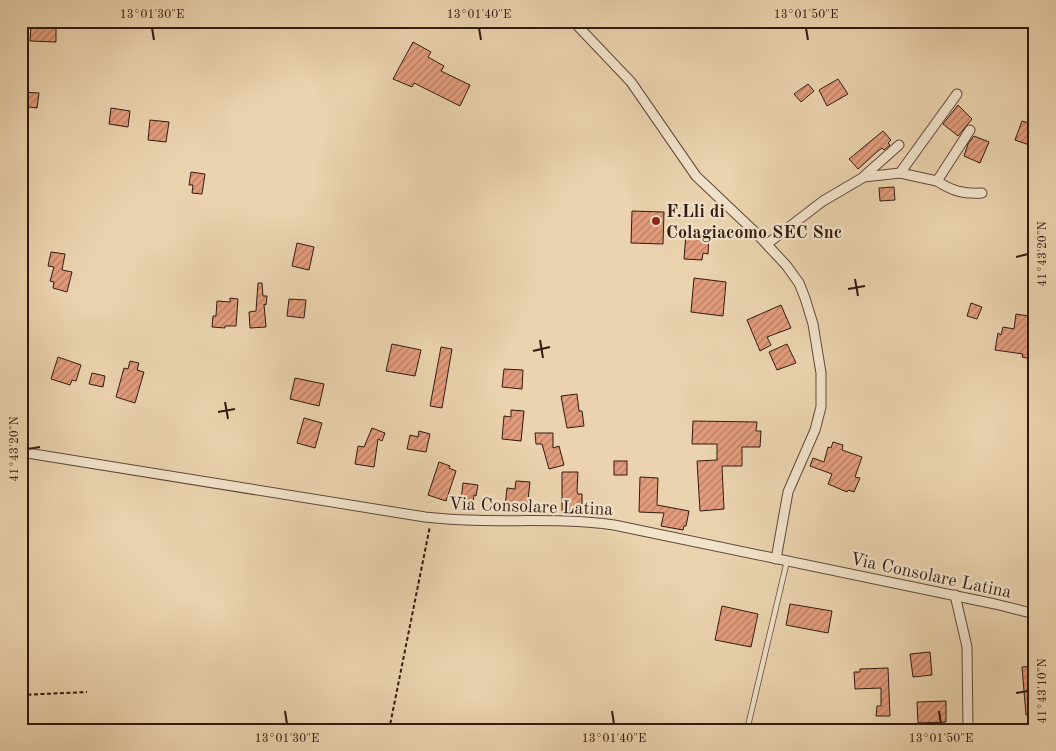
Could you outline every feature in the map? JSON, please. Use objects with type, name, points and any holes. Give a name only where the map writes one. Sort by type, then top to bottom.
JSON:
[{"type":"street","points":[[573,21],[631,82],[696,176],[767,244],[786,265],[803,291],[812,324],[821,384],[821,402],[818,420],[788,492],[776,559]]},
{"type":"street","points":[[900,173],[957,94]]},
{"type":"street","points":[[937,181],[970,130]]},
{"type":"street","points":[[767,244],[822,200],[864,176],[899,145]]},
{"type":"street","points":[[864,176],[900,173],[937,181],[957,192],[982,193]]},
{"type":"street","name":"Via Consolare Latina","points":[[21,452],[432,518],[478,521],[595,522],[632,528],[1035,614]]},
{"type":"street","points":[[955,596],[967,647],[968,730]]},
{"type":"lane","points":[[747,730],[787,561]]},
{"type":"path","points":[[389,730],[432,518]]},
{"type":"path","points":[[21,695],[87,692]]},
{"type":"building","points":[[31,25],[56,26],[56,42],[30,41]]},
{"type":"building","points":[[413,42],[431,52],[428,57],[444,66],[441,71],[470,85],[460,106],[414,83],[412,87],[393,79]]},
{"type":"building","points":[[838,79],[848,94],[827,106],[819,90]]},
{"type":"building","points":[[808,84],[814,91],[801,102],[794,94]]},
{"type":"building","points":[[21,92],[39,93],[37,108],[21,106]]},
{"type":"building","points":[[958,105],[972,119],[958,136],[943,124]]},
{"type":"building","points":[[111,108],[130,111],[128,127],[109,124]]},
{"type":"building","points":[[150,120],[169,122],[166,142],[148,140]]},
{"type":"building","points":[[1022,121],[1035,125],[1033,137],[1035,138],[1035,147],[1015,140]]},
{"type":"building","points":[[883,131],[891,140],[888,143],[890,145],[884,150],[882,148],[878,151],[858,169],[849,159]]},
{"type":"building","points":[[974,136],[989,142],[980,163],[964,156],[968,144]]},
{"type":"building","points":[[191,172],[205,174],[202,194],[192,193],[193,185],[189,185]]},
{"type":"building","points":[[894,187],[895,200],[880,201],[879,188]]},
{"type":"building","points":[[632,211],[664,212],[663,244],[631,243]]},
{"type":"building","points":[[686,233],[709,235],[708,254],[703,253],[702,260],[684,259]]},
{"type":"building","points":[[297,243],[314,247],[309,270],[292,266]]},
{"type":"building","points":[[51,252],[65,254],[62,270],[72,272],[67,292],[53,288],[54,282],[50,281],[54,267],[48,266]]},
{"type":"building","points":[[694,278],[726,282],[723,316],[691,312]]},
{"type":"building","points":[[258,283],[262,283],[263,296],[267,296],[266,305],[264,304],[266,327],[250,328],[249,312],[256,311]]},
{"type":"building","points":[[230,298],[238,299],[236,326],[225,326],[225,328],[212,327],[213,316],[216,316],[217,301],[230,302]]},
{"type":"building","points":[[289,299],[306,300],[304,318],[287,316]]},
{"type":"building","points":[[971,303],[982,307],[977,319],[967,316]]},
{"type":"building","points":[[781,305],[791,328],[767,337],[771,345],[760,351],[747,320]]},
{"type":"building","points":[[1016,314],[1035,317],[1035,341],[1031,359],[1022,357],[1023,354],[995,350],[998,333],[1001,335],[1003,327],[1014,329]]},
{"type":"building","points":[[392,344],[421,350],[415,376],[386,371]]},
{"type":"building","points":[[787,344],[796,363],[777,370],[769,352]]},
{"type":"building","points":[[441,347],[452,349],[442,408],[430,406]]},
{"type":"building","points":[[58,357],[81,365],[76,381],[72,380],[70,385],[51,379]]},
{"type":"building","points":[[130,361],[139,363],[137,370],[144,372],[135,403],[116,397],[124,368],[128,369]]},
{"type":"building","points":[[504,369],[523,370],[522,389],[502,387]]},
{"type":"building","points":[[92,373],[105,376],[103,387],[89,384]]},
{"type":"building","points":[[295,378],[324,384],[319,406],[290,399]]},
{"type":"building","points":[[577,394],[579,411],[582,411],[584,426],[567,428],[561,396]]},
{"type":"building","points":[[511,410],[524,411],[521,441],[502,439],[504,416],[511,417]]},
{"type":"building","points":[[304,418],[322,423],[315,448],[297,443]]},
{"type":"building","points":[[693,421],[757,422],[756,431],[761,431],[760,447],[742,447],[742,466],[722,466],[724,509],[700,511],[697,461],[717,460],[717,444],[692,444]]},
{"type":"building","points":[[372,428],[385,433],[382,441],[378,439],[374,467],[355,464],[358,446],[364,447]]},
{"type":"building","points":[[419,431],[430,434],[426,452],[407,449],[410,435],[418,437]]},
{"type":"building","points":[[535,433],[553,433],[553,448],[559,446],[564,465],[549,469],[542,444],[536,444]]},
{"type":"building","points":[[833,442],[843,445],[842,450],[862,457],[855,477],[860,478],[854,492],[848,490],[847,492],[828,484],[832,474],[810,466],[813,458],[824,462],[828,447],[831,448]]},
{"type":"building","points":[[614,461],[627,461],[627,475],[614,475]]},
{"type":"building","points":[[439,462],[450,466],[449,468],[456,471],[446,501],[428,495]]},
{"type":"building","points":[[562,472],[578,472],[577,491],[578,494],[582,494],[582,512],[562,512]]},
{"type":"building","points":[[640,477],[658,478],[657,505],[689,511],[686,526],[684,526],[683,530],[661,526],[664,513],[639,512]]},
{"type":"building","points":[[516,481],[530,482],[527,509],[505,508],[507,488],[515,489]]},
{"type":"building","points":[[463,483],[478,485],[473,502],[461,500]]},
{"type":"building","points":[[790,604],[832,611],[828,633],[786,625]]},
{"type":"building","points":[[722,606],[758,614],[751,647],[715,640]]},
{"type":"building","points":[[930,652],[932,675],[913,677],[910,654]]},
{"type":"building","points":[[1035,666],[1035,715],[1026,715],[1022,667]]},
{"type":"building","points":[[888,668],[890,716],[876,716],[877,706],[881,706],[881,688],[855,689],[854,672],[860,672],[860,669]]},
{"type":"building","points":[[946,701],[946,722],[918,723],[917,702]]},
{"type":"place","name":"F.Lli di Colagiacomo SEC Snc","points":[[656,221]]}]
